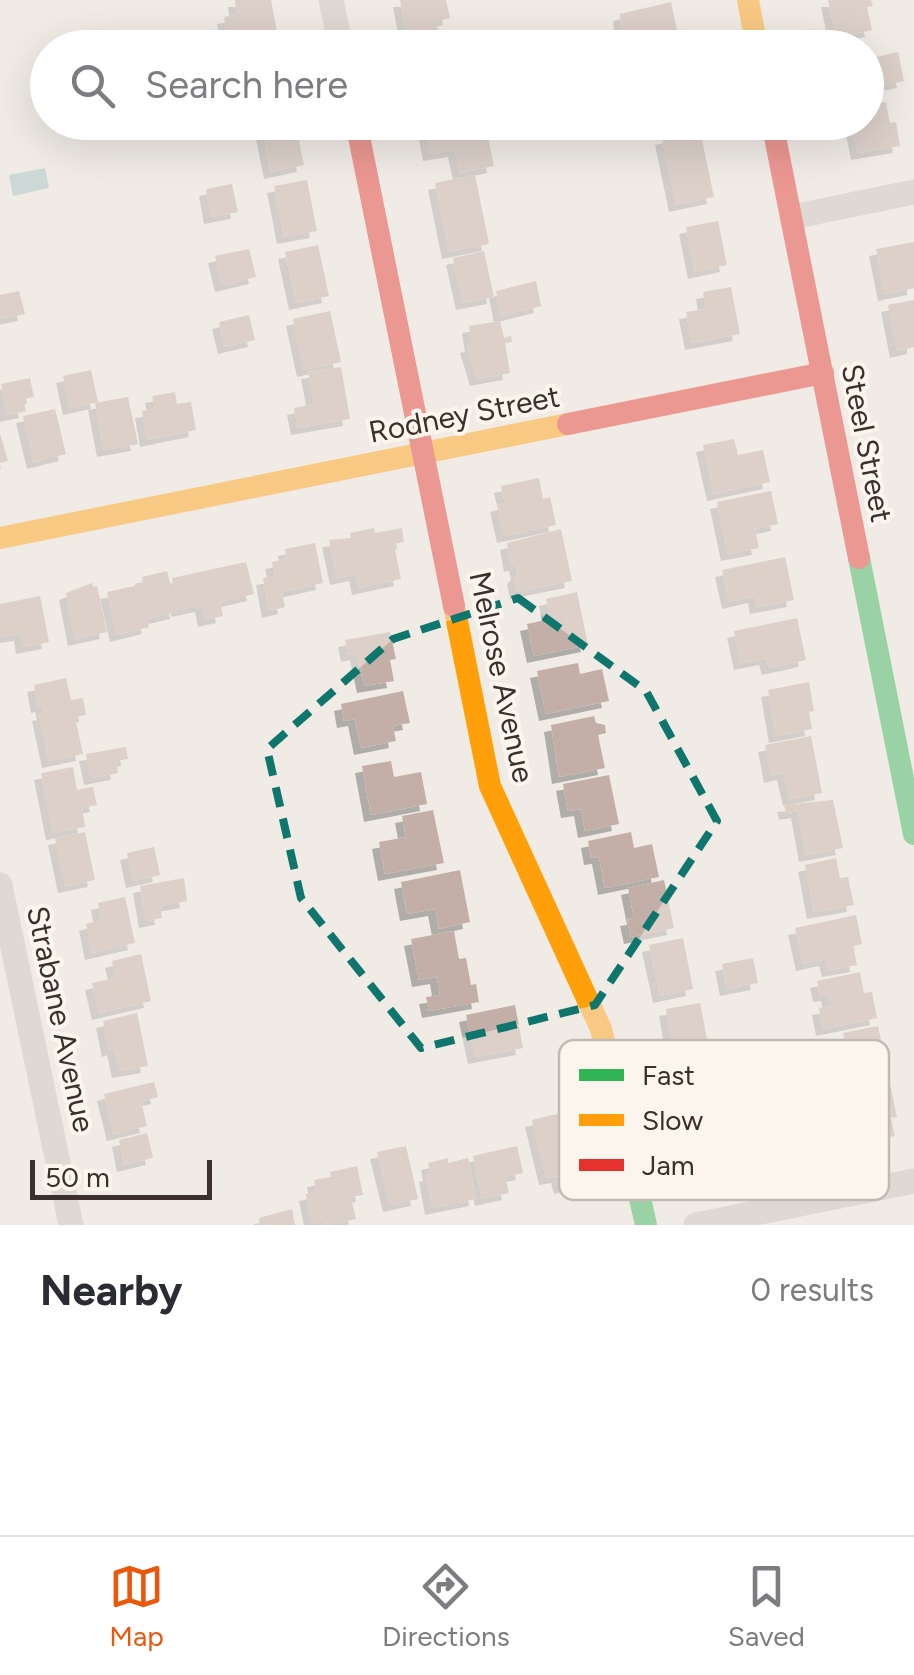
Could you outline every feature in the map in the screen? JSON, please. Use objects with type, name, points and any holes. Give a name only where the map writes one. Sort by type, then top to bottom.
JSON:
[{"type":"street","points":[[331,0],[337,30]]},
{"type":"street","points":[[748,0],[754,30]]},
{"type":"street","name":"Melrose Avenue","points":[[360,140],[490,786],[604,1040]]},
{"type":"street","name":"Steel Street","points":[[776,140],[914,834]]},
{"type":"street","points":[[792,217],[914,192]]},
{"type":"street","name":"Rodney Street","points":[[0,538],[823,373]]},
{"type":"street","name":"Strabane Avenue","points":[[0,885],[71,1225]]},
{"type":"street","points":[[889,1186],[914,1181]]},
{"type":"street","name":"Melrose Avenue","points":[[640,1200],[646,1225]]},
{"type":"street","points":[[696,1225],[820,1200]]},
{"type":"highlighted area","points":[[518,598],[646,691],[717,821],[595,1005],[421,1048],[301,898],[267,749],[393,639]]},
{"type":"water","points":[[45,168],[49,188],[13,196],[9,175]]},
{"type":"building","points":[[235,0],[271,0],[277,30],[226,30],[224,17],[237,15]]},
{"type":"building","points":[[400,0],[446,0],[450,18],[436,21],[438,30],[406,30]]},
{"type":"building","points":[[828,0],[871,0],[873,6],[867,7],[872,30],[834,30]]},
{"type":"building","points":[[671,2],[677,30],[622,30],[620,14]]},
{"type":"building","points":[[898,52],[904,81],[884,85],[884,55]]},
{"type":"building","points":[[884,102],[890,123],[896,122],[900,146],[858,153],[855,140],[884,140]]},
{"type":"building","points":[[265,140],[299,140],[304,165],[271,172]]},
{"type":"building","points":[[427,140],[489,140],[494,166],[460,173],[455,150],[430,154]]},
{"type":"building","points":[[662,140],[702,140],[714,197],[676,205]]},
{"type":"building","points":[[475,175],[489,244],[449,252],[435,183]]},
{"type":"building","points":[[307,180],[317,231],[284,237],[274,186]]},
{"type":"building","points":[[232,184],[238,212],[211,217],[206,189]]},
{"type":"building","points":[[718,221],[727,265],[695,272],[686,227]]},
{"type":"building","points":[[914,242],[914,288],[885,294],[876,249]]},
{"type":"building","points":[[318,245],[329,296],[296,303],[285,252]]},
{"type":"building","points":[[249,249],[256,277],[222,285],[215,256]]},
{"type":"building","points":[[484,251],[494,297],[463,303],[453,258]]},
{"type":"building","points":[[536,281],[541,306],[501,316],[496,291]]},
{"type":"building","points":[[731,287],[740,334],[692,343],[686,312],[706,309],[703,292]]},
{"type":"building","points":[[19,291],[25,314],[0,319],[0,295]]},
{"type":"building","points":[[914,300],[914,347],[897,351],[888,305]]},
{"type":"building","points":[[330,311],[341,362],[304,370],[293,319]]},
{"type":"building","points":[[249,315],[255,340],[225,347],[219,322]]},
{"type":"building","points":[[500,321],[504,338],[511,336],[512,342],[505,343],[510,373],[477,379],[467,346],[472,345],[469,326]]},
{"type":"building","points":[[341,367],[350,419],[298,428],[294,408],[314,404],[308,372]]},
{"type":"building","points":[[91,370],[98,402],[70,408],[63,376]]},
{"type":"building","points":[[30,378],[34,397],[23,399],[26,411],[7,415],[1,384]]},
{"type":"building","points":[[175,392],[177,404],[191,402],[196,430],[147,440],[142,411],[155,409],[152,396]]},
{"type":"building","points":[[128,397],[138,444],[104,450],[95,403]]},
{"type":"building","points":[[55,409],[66,454],[34,462],[23,416]]},
{"type":"building","points":[[0,433],[8,461],[0,463]]},
{"type":"building","points":[[734,439],[738,455],[763,450],[770,482],[714,494],[703,445]]},
{"type":"building","points":[[539,478],[543,499],[550,497],[556,525],[504,536],[497,505],[505,503],[501,486]]},
{"type":"building","points":[[771,491],[778,524],[755,529],[759,548],[728,554],[717,502]]},
{"type":"building","points":[[374,528],[375,533],[402,528],[404,542],[394,544],[401,579],[359,588],[356,574],[337,578],[329,540],[351,538],[350,533]]},
{"type":"building","points":[[561,529],[572,581],[517,592],[514,577],[518,573],[516,564],[511,565],[507,543]]},
{"type":"building","points":[[315,543],[323,583],[282,592],[285,607],[269,611],[263,578],[275,576],[272,562],[287,559],[285,549]]},
{"type":"building","points":[[785,557],[794,600],[757,607],[755,596],[729,602],[722,570]]},
{"type":"building","points":[[246,562],[254,594],[220,602],[223,616],[205,620],[202,605],[178,610],[172,578]]},
{"type":"building","points":[[167,571],[177,612],[147,619],[149,627],[117,635],[107,592],[143,584],[142,577]]},
{"type":"building","points":[[92,583],[97,586],[107,632],[75,639],[66,593]]},
{"type":"building","points":[[577,592],[588,645],[534,656],[527,624],[550,619],[546,599]]},
{"type":"building","points":[[40,596],[49,642],[23,647],[21,634],[0,637],[0,604]]},
{"type":"building","points":[[797,618],[806,660],[769,668],[766,658],[741,663],[734,631]]},
{"type":"building","points":[[390,632],[396,659],[390,660],[394,681],[364,686],[357,653],[348,655],[345,640]]},
{"type":"building","points":[[578,663],[580,674],[602,669],[609,701],[546,714],[537,671]]},
{"type":"building","points":[[66,678],[71,700],[83,698],[86,715],[75,717],[83,754],[49,761],[39,714],[44,713],[42,705],[38,706],[34,685]]},
{"type":"building","points":[[809,682],[814,711],[809,712],[812,729],[776,736],[768,690]]},
{"type":"building","points":[[403,691],[410,723],[393,726],[396,741],[361,748],[355,719],[344,721],[341,704]]},
{"type":"building","points":[[594,716],[596,723],[605,725],[606,733],[598,735],[605,768],[559,777],[551,725]]},
{"type":"building","points":[[811,736],[822,793],[790,799],[784,773],[771,776],[765,745]]},
{"type":"building","points":[[126,747],[128,759],[116,761],[118,773],[91,778],[86,754]]},
{"type":"building","points":[[391,761],[394,777],[421,772],[427,804],[371,815],[362,766]]},
{"type":"building","points":[[73,767],[77,790],[93,787],[97,805],[82,808],[85,827],[53,833],[41,773]]},
{"type":"building","points":[[609,775],[619,824],[585,831],[581,809],[568,811],[563,784]]},
{"type":"building","points":[[833,800],[843,848],[806,855],[798,811],[786,813],[784,805]]},
{"type":"building","points":[[433,810],[444,863],[385,874],[379,842],[406,837],[402,816]]},
{"type":"building","points":[[85,832],[95,880],[65,886],[55,838]]},
{"type":"building","points":[[631,832],[634,848],[652,844],[659,877],[605,888],[599,857],[591,858],[588,841]]},
{"type":"building","points":[[154,847],[160,875],[133,881],[127,853]]},
{"type":"building","points":[[836,858],[840,878],[848,877],[854,905],[814,912],[805,865]]},
{"type":"building","points":[[460,870],[470,922],[439,929],[435,909],[407,914],[401,882]]},
{"type":"building","points":[[184,878],[187,901],[160,906],[162,918],[146,921],[140,886]]},
{"type":"building","points":[[664,880],[674,928],[631,937],[627,919],[634,918],[628,888]]},
{"type":"building","points":[[125,897],[135,943],[92,953],[86,924],[101,920],[98,903]]},
{"type":"building","points":[[856,915],[862,944],[853,946],[857,965],[829,970],[826,959],[803,964],[795,928]]},
{"type":"building","points":[[454,931],[459,959],[466,958],[479,1002],[429,1011],[426,997],[440,995],[437,977],[419,980],[411,939]]},
{"type":"building","points":[[683,938],[693,989],[660,996],[649,945]]},
{"type":"building","points":[[141,954],[151,1001],[99,1013],[92,983],[116,978],[112,961]]},
{"type":"building","points":[[753,958],[758,983],[727,989],[722,964]]},
{"type":"building","points":[[860,972],[864,993],[872,992],[877,1018],[823,1029],[819,1008],[831,1006],[828,994],[820,995],[817,981]]},
{"type":"building","points":[[700,1003],[707,1040],[671,1040],[666,1009]]},
{"type":"building","points":[[515,1005],[523,1048],[475,1057],[466,1015]]},
{"type":"building","points":[[137,1013],[148,1066],[119,1071],[114,1048],[109,1050],[103,1021]]},
{"type":"building","points":[[878,1026],[881,1040],[844,1040],[843,1033]]},
{"type":"building","points":[[154,1082],[158,1097],[141,1101],[147,1126],[114,1134],[104,1094]]},
{"type":"building","points":[[889,1084],[897,1117],[891,1118],[895,1136],[889,1137]]},
{"type":"building","points":[[559,1113],[559,1180],[558,1176],[546,1178],[532,1120]]},
{"type":"building","points":[[147,1133],[153,1158],[124,1165],[119,1140]]},
{"type":"building","points":[[406,1146],[418,1199],[390,1205],[377,1152]]},
{"type":"building","points":[[517,1146],[523,1173],[505,1177],[509,1193],[482,1199],[473,1156]]},
{"type":"building","points":[[448,1158],[448,1163],[468,1158],[476,1199],[432,1208],[426,1175],[430,1174],[428,1163]]},
{"type":"building","points":[[357,1166],[363,1195],[351,1197],[356,1219],[312,1224],[306,1194],[316,1192],[314,1180]]},
{"type":"building","points":[[292,1209],[295,1225],[260,1225],[259,1218]]},
{"type":"traffic: fast","points":[[859,558],[914,834]]},
{"type":"traffic: fast","points":[[640,1200],[646,1225]]},
{"type":"traffic: slow","points":[[748,0],[754,30]]},
{"type":"traffic: slow","points":[[0,538],[568,424]]},
{"type":"traffic: slow","points":[[454,606],[490,786],[604,1040]]},
{"type":"traffic: jam","points":[[360,140],[454,606]]},
{"type":"traffic: jam","points":[[776,140],[859,558]]},
{"type":"traffic: jam","points":[[568,424],[823,373]]}]
